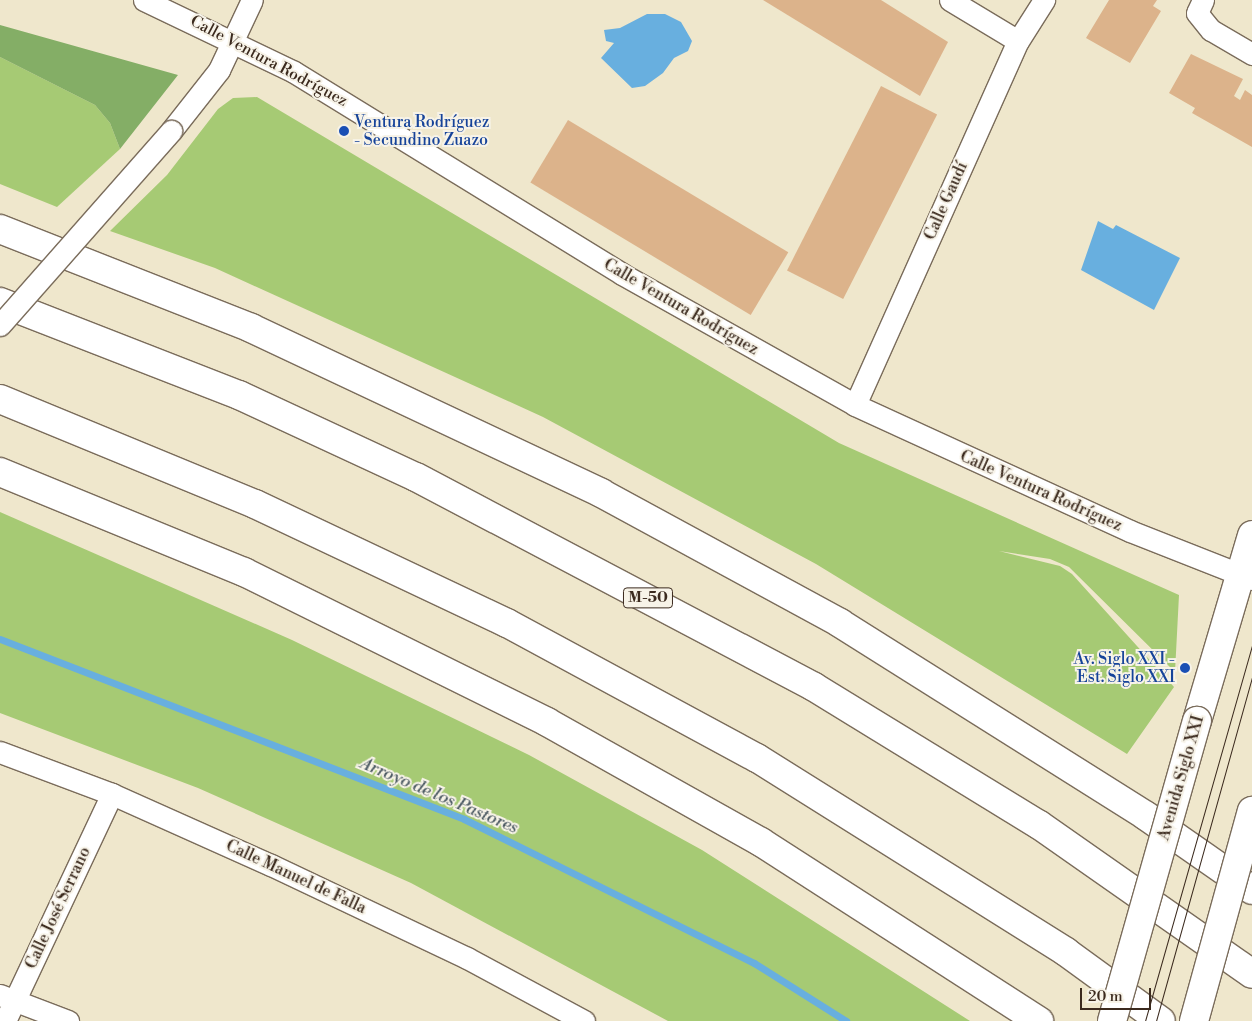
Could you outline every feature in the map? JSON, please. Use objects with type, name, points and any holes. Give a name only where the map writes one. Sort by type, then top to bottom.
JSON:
[{"type":"main road","points":[[0,229],[252,328],[601,493],[840,623],[1146,816],[1252,890]]},
{"type":"main road","name":"M-50","points":[[0,302],[239,395],[416,477],[796,677],[1038,824],[1252,974]]},
{"type":"main road","points":[[0,399],[255,504],[524,632],[757,758],[1066,952],[1161,1021]]},
{"type":"main road","points":[[0,472],[244,572],[547,722],[761,842],[1039,1021]]},
{"type":"main road","name":"Avenida Siglo XXI","points":[[1112,1021],[1198,720],[1245,576],[1252,535]]},
{"type":"main road","points":[[1194,1021],[1252,811]]},
{"type":"street","name":"Calle Ventura Rodríguez","points":[[144,0],[234,39],[363,112],[622,274],[854,405],[1130,532],[1245,576]]},
{"type":"street","points":[[0,325],[171,131],[218,70],[252,0]]},
{"type":"street","points":[[950,0],[1018,41]]},
{"type":"street","name":"Calle Gaudí","points":[[854,405],[1018,41],[1044,0]]},
{"type":"street","points":[[1203,0],[1197,13],[1211,30],[1252,54]]},
{"type":"street","name":"Calle Manuel de Falla","points":[[0,752],[112,794],[467,958],[584,1021]]},
{"type":"street","name":"Calle José Serrano","points":[[5,1021],[7,997],[112,794]]},
{"type":"street","points":[[7,997],[68,1021]]},
{"type":"green space","points":[[0,25],[178,75],[120,149],[110,123],[95,105],[0,57]]},
{"type":"green space","points":[[0,57],[95,105],[110,123],[120,149],[57,207],[0,184]]},
{"type":"green space","points":[[257,97],[839,443],[1179,595],[1175,672],[1069,567],[1050,559],[999,551],[1060,566],[1072,574],[1174,687],[1127,754],[816,564],[543,417],[215,268],[110,231],[167,175],[218,109],[233,98]]},
{"type":"green space","points":[[0,512],[292,640],[529,755],[702,850],[970,1021],[668,1021],[411,883],[198,788],[0,713]]},
{"type":"water","points":[[647,14],[665,14],[681,22],[692,41],[688,51],[674,58],[663,73],[645,86],[632,88],[601,58],[614,43],[606,41],[604,30],[620,28]]},
{"type":"water","points":[[1098,221],[1113,229],[1116,225],[1180,258],[1154,310],[1081,270]]},
{"type":"building","points":[[763,0],[881,0],[948,42],[920,96]]},
{"type":"building","points":[[1109,0],[1157,0],[1153,6],[1161,11],[1130,63],[1086,38]]},
{"type":"building","points":[[1191,54],[1243,79],[1234,96],[1240,100],[1245,90],[1252,95],[1252,147],[1192,113],[1195,108],[1169,93]]},
{"type":"building","points":[[881,86],[937,115],[843,299],[787,270]]},
{"type":"building","points":[[568,120],[788,252],[751,315],[530,183]]},
{"type":"waterway","name":"Arroyo de los Pastores","points":[[0,639],[464,819],[754,963],[846,1021]]},
{"type":"tram line","points":[[1145,1021],[1252,646]]},
{"type":"tram line","points":[[1156,1021],[1252,677]]},
{"type":"place","name":"Ventura Rodríguez - Secundino Zuazo","points":[[344,131]]},
{"type":"place","name":"Av. Siglo XXI - Est. Siglo XXI","points":[[1185,668]]}]
